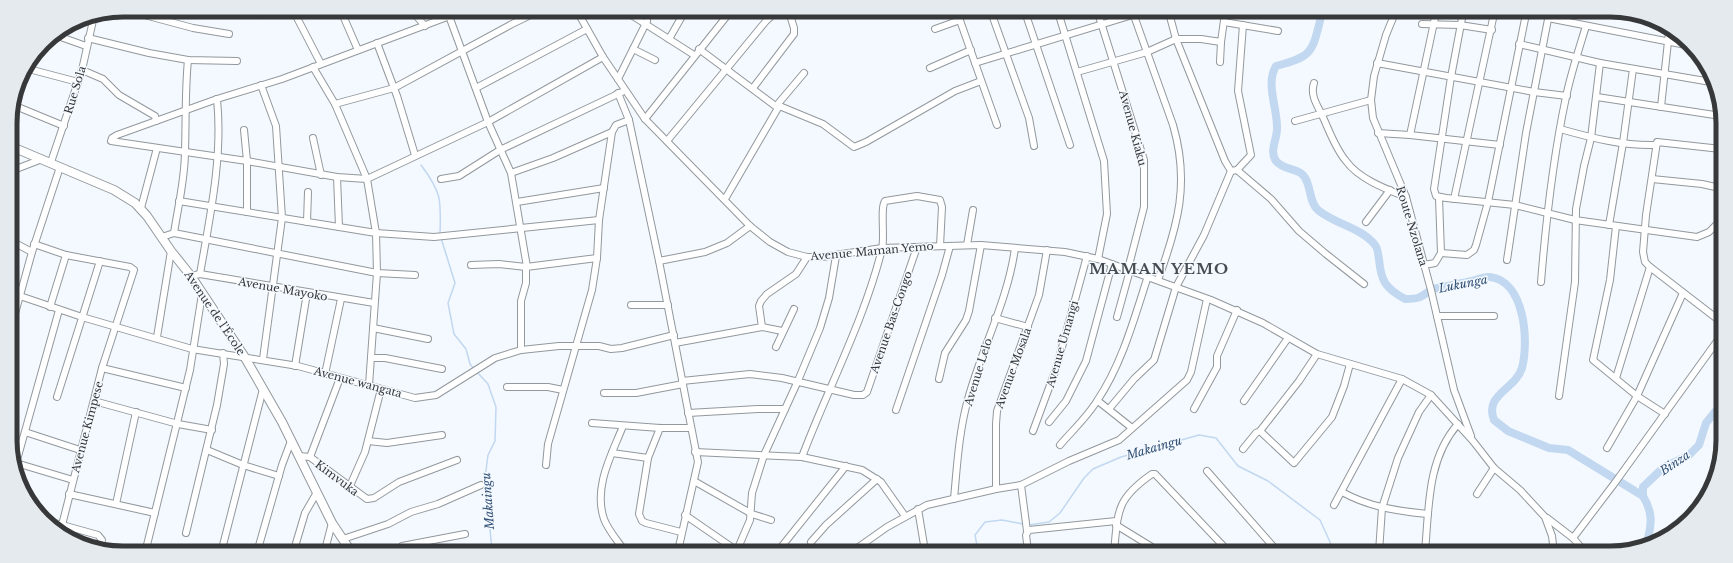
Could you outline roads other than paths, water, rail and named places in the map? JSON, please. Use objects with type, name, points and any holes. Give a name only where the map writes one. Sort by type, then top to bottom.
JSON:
[{"type":"main road","name":"Avenue de l'École","points":[[17,149],[60,166],[121,194],[141,208],[171,251],[196,275],[202,294],[244,356],[299,456],[316,494],[332,523],[347,546]]},
{"type":"street","points":[[152,17],[193,28],[229,34]]},
{"type":"street","points":[[297,17],[321,64]]},
{"type":"street","points":[[344,17],[358,50]]},
{"type":"street","points":[[417,17],[425,26]]},
{"type":"street","points":[[447,17],[313,67],[217,99],[117,135],[110,140],[114,143],[247,161],[321,175],[367,179],[488,122],[603,57]]},
{"type":"street","points":[[449,17],[488,122],[511,173],[522,229],[526,267],[526,283],[521,301],[521,350]]},
{"type":"street","points":[[335,104],[394,88],[527,17]]},
{"type":"street","name":"Avenue Maman Yemo","points":[[580,17],[603,57],[645,118],[750,226],[770,242],[788,252],[807,257],[836,256],[882,248],[940,246],[981,246],[1047,250],[1098,259],[1206,298],[1237,310],[1316,354],[1402,378],[1431,395],[1473,441],[1494,468],[1520,490],[1545,517],[1550,527],[1553,546]]},
{"type":"street","points":[[636,17],[694,55]]},
{"type":"street","points":[[669,39],[681,17]]},
{"type":"street","points":[[645,118],[726,17]]},
{"type":"street","points":[[667,141],[770,17]]},
{"type":"street","points":[[753,88],[794,34],[791,17]]},
{"type":"street","points":[[959,17],[997,125]]},
{"type":"street","points":[[993,17],[1029,118],[1034,146]]},
{"type":"street","points":[[1027,17],[1070,145]]},
{"type":"street","points":[[1060,17],[1104,161],[1108,214],[1098,259]]},
{"type":"street","name":"Avenue Kiaku","points":[[1100,17],[1144,160],[1144,207],[1117,317]]},
{"type":"street","points":[[975,64],[1066,37],[1123,17]]},
{"type":"street","points":[[1136,17],[1175,131],[1182,173],[1180,201],[1172,238],[1158,280]]},
{"type":"street","points":[[1170,17],[1176,39],[1225,161],[1234,170],[1271,199],[1299,231],[1364,284]]},
{"type":"street","points":[[1220,62],[1225,17]]},
{"type":"street","name":"Route Nzolana","points":[[1393,17],[1377,63],[1371,100],[1373,118],[1406,197],[1434,301],[1436,316],[1454,390],[1473,441]]},
{"type":"street","points":[[1410,135],[1436,17]]},
{"type":"street","points":[[1462,17],[1451,77],[1434,189],[1434,193],[1440,198],[1515,205],[1575,220],[1697,237],[1709,232],[1716,225]]},
{"type":"street","points":[[1454,199],[1465,141],[1480,83],[1494,17]]},
{"type":"street","points":[[1441,253],[1466,255],[1474,250],[1488,202],[1525,17]]},
{"type":"street","points":[[1507,260],[1534,92],[1549,17]]},
{"type":"street","points":[[1553,17],[1586,26],[1681,44]]},
{"type":"street","points":[[935,29],[960,20]]},
{"type":"street","name":"Rue Sola","points":[[50,162],[64,126],[82,70],[92,22]]},
{"type":"street","points":[[1224,22],[1278,31]]},
{"type":"street","points":[[618,79],[646,23]]},
{"type":"street","points":[[1422,24],[1460,25],[1492,30]]},
{"type":"street","points":[[1109,409],[1134,379],[1154,360],[1176,287],[1204,235],[1234,170],[1251,155],[1238,91],[1243,25]]},
{"type":"street","points":[[1540,282],[1546,213],[1560,129],[1566,96],[1586,26]]},
{"type":"street","points":[[476,88],[587,29]]},
{"type":"street","points":[[1661,107],[1669,35]]},
{"type":"street","points":[[61,37],[86,46]]},
{"type":"street","points":[[88,38],[148,53],[188,60],[237,61]]},
{"type":"street","points":[[1076,72],[1147,52],[1176,39],[1200,39],[1221,42]]},
{"type":"street","points":[[377,43],[418,154]]},
{"type":"street","points":[[1519,44],[1600,63],[1707,81]]},
{"type":"street","points":[[632,49],[656,60]]},
{"type":"street","points":[[699,49],[777,105],[823,124],[854,147],[866,142],[955,92],[981,81]]},
{"type":"street","points":[[930,68],[970,50]]},
{"type":"street","points":[[174,233],[185,152],[185,111],[188,60]]},
{"type":"street","points":[[1377,63],[1480,83],[1566,96]]},
{"type":"street","points":[[1559,396],[1575,282],[1575,220],[1584,166],[1592,138],[1600,63]]},
{"type":"street","points":[[313,67],[335,104],[367,179],[376,233],[377,273],[369,385]]},
{"type":"street","points":[[1609,225],[1623,144],[1633,69]]},
{"type":"street","points":[[32,70],[78,82]]},
{"type":"street","points":[[82,70],[102,79],[119,95],[155,116],[156,121]]},
{"type":"street","points":[[725,199],[777,112],[777,105],[804,73]]},
{"type":"street","points":[[1314,83],[1313,95],[1346,162],[1364,177],[1406,197]]},
{"type":"street","points":[[261,85],[276,126],[282,218],[274,287],[263,359]]},
{"type":"street","points":[[441,179],[458,176],[500,150],[625,90]]},
{"type":"street","points":[[618,93],[629,120],[668,305],[698,462],[679,546]]},
{"type":"street","points":[[1597,97],[1628,103],[1715,115]]},
{"type":"street","points":[[196,275],[206,240],[218,158],[220,133],[217,99]]},
{"type":"street","points":[[1295,120],[1322,115],[1371,100]]},
{"type":"street","points":[[18,107],[64,126]]},
{"type":"street","points":[[546,465],[548,444],[575,347],[589,304],[597,258],[599,220],[612,132],[616,125],[629,120]]},
{"type":"street","points":[[1560,129],[1592,138],[1623,144],[1635,146],[1656,145]]},
{"type":"street","points":[[244,130],[247,161],[247,212]]},
{"type":"street","points":[[511,173],[553,158],[612,132]]},
{"type":"street","points":[[1378,133],[1442,138],[1500,145]]},
{"type":"street","points":[[313,138],[321,175]]},
{"type":"street","points":[[1716,148],[1659,141],[1656,145],[1643,258],[1650,266],[1716,318]]},
{"type":"street","points":[[141,208],[157,148]]},
{"type":"street","points":[[17,168],[42,159]]},
{"type":"street","points":[[17,307],[34,244],[60,166]]},
{"type":"street","points":[[337,177],[339,227]]},
{"type":"street","points":[[1652,179],[1702,184],[1716,187]]},
{"type":"street","points":[[517,202],[604,188]]},
{"type":"street","points":[[1366,222],[1390,190]]},
{"type":"street","points":[[307,222],[308,192]]},
{"type":"street","points":[[802,457],[862,309],[882,248],[883,207],[885,201],[917,196],[935,198],[942,203],[940,246]]},
{"type":"street","points":[[1424,265],[1435,263],[1441,253],[1440,198]]},
{"type":"street","points":[[179,201],[376,233],[434,237],[599,220]]},
{"type":"street","points":[[967,246],[973,210]]},
{"type":"street","points":[[659,261],[705,252],[727,243],[750,226]]},
{"type":"street","points":[[1616,226],[1610,280],[1593,357],[1595,363],[1637,396],[1665,414]]},
{"type":"street","points":[[162,237],[174,233],[377,273],[415,275]]},
{"type":"street","points":[[17,244],[32,252]]},
{"type":"street","points":[[34,244],[66,255],[100,261],[57,397]]},
{"type":"street","points":[[896,410],[942,275],[950,246]]},
{"type":"street","points":[[939,380],[946,353],[966,320],[969,311],[981,246]]},
{"type":"street","name":"Avenue Bas-Congo","points":[[830,390],[854,396],[863,395],[867,392],[917,247]]},
{"type":"street","name":"Avenue Lelo","points":[[954,499],[957,462],[968,400],[1011,271],[1015,248]]},
{"type":"street","name":"Avenue Mosala","points":[[996,489],[997,411],[1039,295],[1047,250]]},
{"type":"street","points":[[157,337],[171,251]]},
{"type":"street","points":[[50,307],[66,255]]},
{"type":"street","points":[[739,546],[752,514],[752,493],[764,455],[820,328],[829,298],[836,256]]},
{"type":"street","name":"Avenue Umangi","points":[[1032,431],[1056,369],[1086,256]]},
{"type":"street","points":[[762,327],[759,306],[761,301],[767,294],[796,274],[807,257]]},
{"type":"street","points":[[471,266],[499,264],[526,267],[597,258]]},
{"type":"street","name":"Avenue Kimpese","points":[[61,526],[102,368],[114,327],[134,270],[130,267],[100,261]]},
{"type":"street","points":[[1049,422],[1066,401],[1086,361],[1112,264]]},
{"type":"street","points":[[1616,378],[1650,266]]},
{"type":"street","name":"Avenue Mayoko","points":[[196,275],[374,303]]},
{"type":"street","points":[[1060,445],[1098,401],[1125,345],[1148,276]]},
{"type":"street","points":[[295,366],[307,293]]},
{"type":"street","points":[[1607,448],[1637,396],[1683,293]]},
{"type":"street","points":[[147,546],[186,388],[202,294]]},
{"type":"street","name":"Avenue wangata","points":[[20,296],[114,327],[157,337],[192,349],[263,359],[295,366],[415,398],[423,398],[444,391],[465,375],[495,358],[521,350],[534,347],[599,346],[611,349],[622,348],[674,335]]},
{"type":"street","points":[[860,546],[918,509],[996,489],[1021,485],[1069,461],[1119,440],[1189,377],[1206,298]]},
{"type":"street","points":[[325,374],[341,299]]},
{"type":"street","points":[[631,306],[668,305]]},
{"type":"street","points":[[18,455],[59,310]]},
{"type":"street","points":[[776,347],[782,331],[794,310]]},
{"type":"street","points":[[1194,409],[1217,367],[1217,356],[1237,310]]},
{"type":"street","points":[[1436,316],[1494,316]]},
{"type":"street","points":[[995,318],[1028,327]]},
{"type":"street","points":[[675,343],[762,327],[782,331]]},
{"type":"street","points":[[373,328],[428,339]]},
{"type":"street","points":[[1244,401],[1288,338]]},
{"type":"street","points":[[1573,538],[1716,343]]},
{"type":"street","points":[[186,533],[212,430],[222,377],[223,353]]},
{"type":"street","points":[[1243,449],[1256,433],[1260,431],[1299,381],[1316,354]]},
{"type":"street","points":[[371,358],[386,358],[442,369]]},
{"type":"street","points":[[1260,431],[1294,463],[1332,417],[1344,386],[1350,364]]},
{"type":"street","points":[[102,368],[186,388]]},
{"type":"street","points":[[604,393],[636,393],[683,382],[750,374],[782,378],[797,383],[830,390]]},
{"type":"street","points":[[299,456],[310,458],[340,378]]},
{"type":"street","points":[[1334,505],[1402,378]]},
{"type":"street","points":[[507,387],[548,387],[563,390]]},
{"type":"street","points":[[223,546],[263,389]]},
{"type":"street","points":[[349,488],[361,463],[368,441],[380,389]]},
{"type":"street","points":[[1379,546],[1382,508],[1398,458],[1419,412],[1431,395]]},
{"type":"street","points":[[94,401],[178,424],[212,430]]},
{"type":"street","points":[[1098,401],[1132,428]]},
{"type":"street","points":[[688,413],[758,409],[784,410]]},
{"type":"street","points":[[116,504],[136,412]]},
{"type":"street","points":[[592,424],[660,428],[691,428]]},
{"type":"street","points":[[1425,546],[1432,479],[1436,463],[1449,435],[1458,424]]},
{"type":"street","points":[[621,546],[608,527],[603,513],[603,478],[623,426]]},
{"type":"street","points":[[660,428],[648,458],[641,494],[640,517],[642,521],[652,525],[681,532]]},
{"type":"street","points":[[25,432],[80,450]]},
{"type":"street","points":[[368,441],[387,443],[442,435]]},
{"type":"street","points":[[259,546],[279,476],[291,441]]},
{"type":"street","points":[[207,450],[244,465],[279,476]]},
{"type":"street","points":[[696,452],[802,457],[862,470],[877,479],[889,491],[905,516]]},
{"type":"street","points":[[612,453],[648,458]]},
{"type":"street","name":"Kimvuka","points":[[310,458],[364,499],[374,498],[399,482],[457,460]]},
{"type":"street","points":[[21,466],[73,480]]},
{"type":"street","points":[[782,546],[846,466]]},
{"type":"street","points":[[1477,494],[1494,468]]},
{"type":"street","points":[[1207,471],[1273,546]]},
{"type":"street","points":[[1114,546],[1116,523],[1119,509],[1127,496],[1146,478],[1152,474],[1155,474],[1223,546]]},
{"type":"street","points":[[811,542],[826,525],[877,479]]},
{"type":"street","points":[[694,481],[752,514],[771,520]]},
{"type":"street","points":[[343,539],[383,526],[411,512],[438,504],[480,484]]},
{"type":"street","points":[[1021,485],[1027,546]]},
{"type":"street","points":[[1342,492],[1365,503],[1382,508],[1428,514]]},
{"type":"street","points":[[69,494],[155,513]]},
{"type":"street","points":[[295,546],[305,513],[316,494]]},
{"type":"street","points":[[918,509],[924,546]]},
{"type":"street","points":[[685,515],[731,546]]},
{"type":"street","points":[[1545,517],[1573,538],[1580,546]]},
{"type":"street","points":[[326,546],[332,523]]},
{"type":"street","points":[[1026,527],[1116,523],[1151,546]]},
{"type":"street","points":[[63,527],[98,535],[102,540],[101,543]]},
{"type":"street","points":[[402,546],[465,534]]},
{"type":"waterway","name":"Lukunga","points":[[1321,17],[1316,36],[1310,50],[1298,59],[1276,66],[1273,73],[1272,89],[1277,121],[1277,133],[1273,154],[1276,161],[1282,166],[1297,171],[1303,175],[1308,183],[1313,202],[1318,210],[1324,215],[1362,234],[1375,245],[1378,252],[1381,273],[1385,283],[1393,291],[1405,299],[1418,298],[1433,289],[1485,277],[1502,281],[1511,289],[1522,314],[1525,343],[1524,357],[1522,368],[1518,375],[1493,404],[1492,411],[1494,420],[1508,431],[1549,448],[1568,450],[1643,496],[1649,508],[1651,518],[1648,539]]},
{"type":"waterway","name":"Makaingu","points":[[421,165],[437,190],[439,197],[440,234]]},
{"type":"waterway","name":"Makaingu","points":[[441,238],[455,283],[448,303],[454,334],[466,349],[470,364],[474,369]]},
{"type":"waterway","name":"Makaingu","points":[[477,372],[488,384],[496,407],[495,441],[488,455],[485,478],[492,546]]},
{"type":"waterway","name":"Binza","points":[[1643,496],[1643,487],[1664,467],[1689,455],[1699,445],[1706,423],[1716,411]]},
{"type":"waterway","name":"Makaingu","points":[[1029,525],[1049,522],[1060,513],[1084,478],[1093,469],[1121,457],[1199,435],[1216,438],[1238,466],[1268,481],[1320,520],[1331,546]]},
{"type":"waterway","name":"Makaingu","points":[[977,546],[975,535],[985,522],[1002,520],[1023,524]]},
{"type":"district","name":"MAMAN YEMO","points":[[1159,269]]}]
